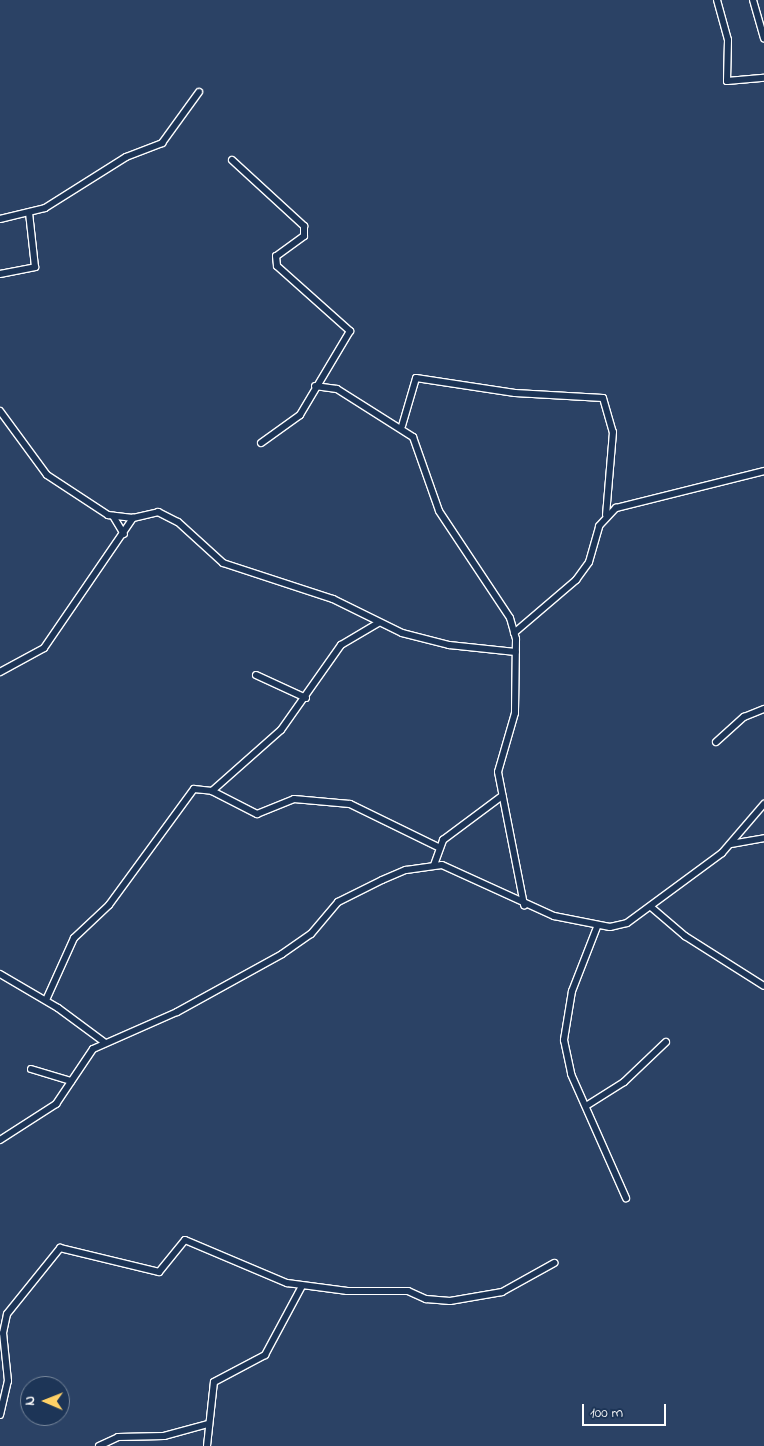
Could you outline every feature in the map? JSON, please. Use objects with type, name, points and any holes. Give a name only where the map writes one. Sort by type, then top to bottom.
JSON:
[{"type":"street","points":[[717,0],[728,40],[727,80],[764,78]]},
{"type":"street","points":[[754,0],[764,38]]},
{"type":"street","points":[[0,220],[45,208],[126,157],[162,143],[199,92]]},
{"type":"street","points":[[232,160],[304,226],[304,236],[276,256],[277,266],[350,331],[315,386],[300,414],[261,444]]},
{"type":"street","points":[[0,274],[35,267],[29,213]]},
{"type":"street","points":[[402,426],[416,378],[506,392],[603,398],[613,432],[606,515],[588,562],[576,580],[514,633]]},
{"type":"street","points":[[315,386],[338,389],[402,426],[421,449],[439,511],[510,618],[516,652],[514,729],[498,772],[502,796],[515,841],[524,905]]},
{"type":"street","points":[[0,411],[48,475],[68,492],[113,516],[132,518],[158,512],[169,516],[222,563],[333,599],[378,623],[449,645],[516,652]]},
{"type":"street","points":[[606,515],[630,503],[764,471]]},
{"type":"street","points":[[113,516],[124,534]]},
{"type":"street","points":[[0,672],[44,648],[62,616],[124,534],[132,518]]},
{"type":"street","points":[[212,790],[269,742],[306,698],[340,645],[378,623]]},
{"type":"street","points":[[256,675],[306,698]]},
{"type":"street","points":[[716,742],[744,717],[764,709]]},
{"type":"street","points":[[46,1000],[74,938],[109,906],[189,792],[200,787],[212,790],[257,814],[294,799],[350,804],[438,847]]},
{"type":"street","points":[[434,865],[438,847],[502,796]]},
{"type":"street","points":[[0,1140],[56,1104],[86,1056],[104,1042],[177,1012],[282,954],[311,934],[338,902],[406,870],[434,865],[524,905],[597,927],[626,923],[650,907],[730,845],[764,804]]},
{"type":"street","points":[[730,845],[764,838]]},
{"type":"street","points":[[650,907],[686,936],[764,986]]},
{"type":"street","points":[[597,927],[572,992],[564,1040],[572,1074],[626,1198]]},
{"type":"street","points":[[0,974],[46,1000],[104,1042]]},
{"type":"street","points":[[586,1106],[624,1082],[666,1042]]},
{"type":"street","points":[[31,1069],[71,1081]]},
{"type":"street","points":[[0,1415],[8,1381],[3,1332],[7,1314],[60,1248],[158,1272],[180,1244],[191,1240],[245,1269],[302,1286],[408,1291],[426,1299],[450,1301],[502,1292],[554,1264]]},
{"type":"street","points":[[206,1446],[214,1382],[265,1355],[302,1286]]},
{"type":"street","points":[[99,1446],[118,1437],[164,1436],[208,1424]]}]
